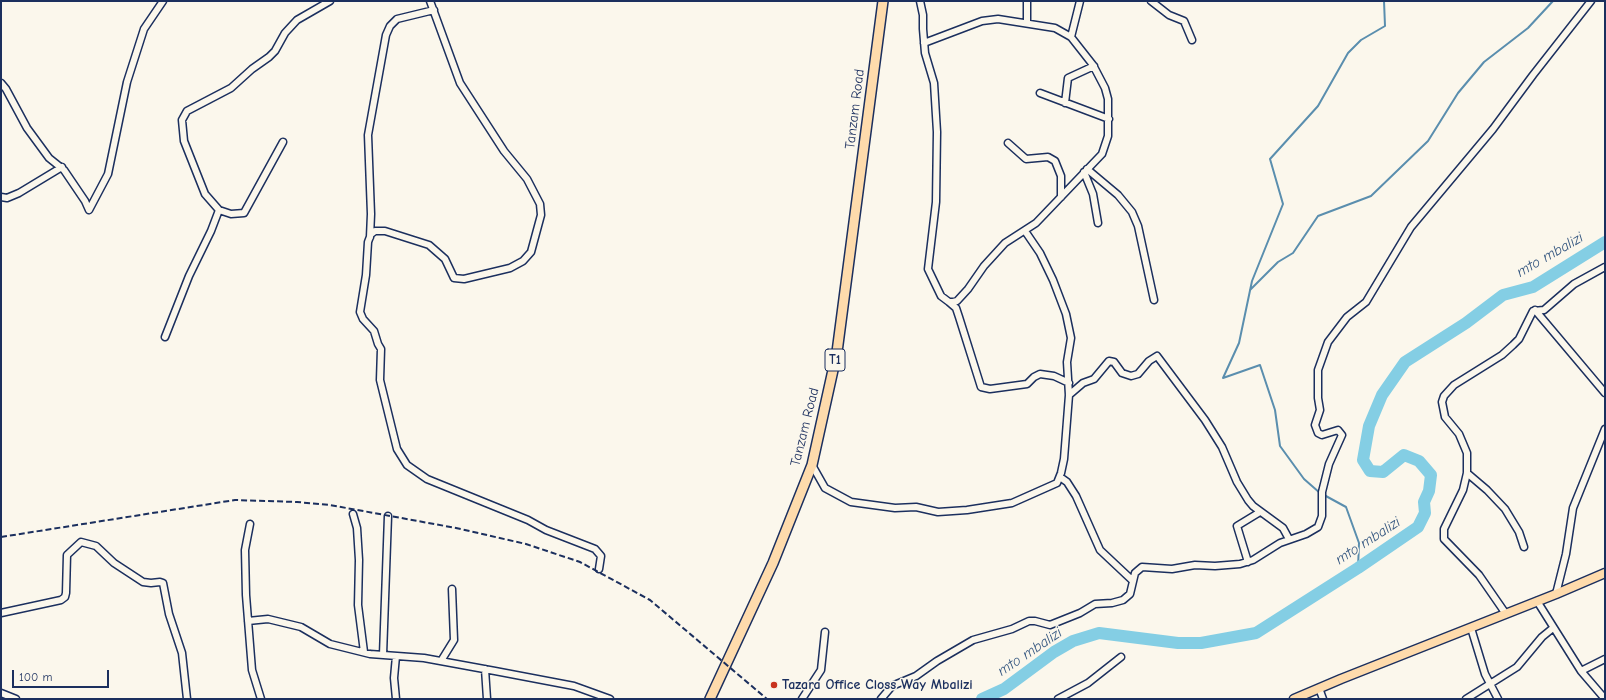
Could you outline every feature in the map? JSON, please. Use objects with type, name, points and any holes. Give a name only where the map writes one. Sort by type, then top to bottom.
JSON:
[{"type":"highway","name":"Tanzam Road","points":[[710,699],[773,563],[812,465],[837,352],[883,1]]},
{"type":"main road","points":[[1294,699],[1605,573]]},
{"type":"street","points":[[1,83],[6,89],[20,117],[46,154],[62,167],[82,196],[89,210],[109,169],[125,89],[144,30],[163,1]]},
{"type":"street","points":[[283,142],[244,213],[235,214],[218,210],[208,200],[195,174],[182,129],[184,114],[238,83],[275,51],[285,33],[297,20],[330,1]]},
{"type":"street","points":[[370,237],[375,231],[385,231],[429,246],[445,259],[454,278],[461,280],[518,264],[527,258],[537,232],[541,215],[540,204],[527,179],[504,151],[460,83],[430,1]]},
{"type":"street","points":[[920,1],[923,15],[925,53],[934,83],[937,132],[936,202],[928,269],[941,296],[956,308],[960,316],[981,387],[990,389],[1025,385],[1040,374],[1054,376],[1069,383]]},
{"type":"street","points":[[1027,1],[1027,23]]},
{"type":"street","points":[[1071,37],[1080,1]]},
{"type":"street","points":[[1151,1],[1169,15],[1184,21],[1192,40]]},
{"type":"street","points":[[881,699],[892,686],[916,676],[937,661],[973,640],[1012,629],[1029,621],[1035,620],[1048,625],[1054,624],[1080,614],[1095,604],[1119,602],[1130,594],[1135,573],[1142,567],[1177,569],[1195,565],[1222,566],[1248,562],[1289,539],[1306,534],[1318,527],[1322,516],[1322,492],[1329,464],[1342,435],[1338,430],[1322,434],[1318,433],[1315,425],[1320,410],[1318,398],[1318,370],[1328,342],[1347,317],[1366,302],[1411,227],[1494,129],[1591,1]]},
{"type":"street","points":[[434,10],[397,19],[390,26],[386,35],[368,135],[371,214],[370,237],[360,312],[363,319],[374,331],[381,349],[380,380],[397,449],[404,460],[427,479],[528,520],[546,530],[595,549],[601,556],[599,569]]},
{"type":"street","points":[[924,43],[982,21],[998,19],[1055,28],[1071,37],[1094,66],[1105,88],[1109,119],[1108,136],[1104,150],[1036,223],[1026,231],[1004,243],[964,293],[956,301],[949,302]]},
{"type":"street","points":[[1065,103],[1068,78],[1094,66]]},
{"type":"street","points":[[1040,93],[1109,119]]},
{"type":"street","points":[[1008,143],[1026,159],[1048,157],[1056,160],[1061,176],[1061,197]]},
{"type":"street","points":[[1,197],[7,198],[19,193],[62,167]]},
{"type":"street","points":[[1086,170],[1093,194],[1098,223]]},
{"type":"street","points":[[1086,170],[1118,195],[1136,220],[1154,300]]},
{"type":"street","points":[[165,337],[189,276],[216,220],[218,210]]},
{"type":"street","points":[[812,465],[825,488],[851,502],[895,508],[916,507],[938,512],[967,510],[1012,503],[1057,483],[1063,466],[1069,395],[1067,362],[1070,338],[1066,314],[1047,267],[1026,231]]},
{"type":"street","points":[[1506,614],[1479,576],[1444,539],[1443,532],[1461,498],[1467,474],[1466,448],[1459,434],[1443,412],[1442,402],[1444,396],[1449,390],[1462,379],[1507,352],[1519,339],[1531,314],[1535,310],[1544,310],[1574,284],[1605,267]]},
{"type":"street","points":[[1535,310],[1605,393]]},
{"type":"street","points":[[1069,395],[1083,383],[1094,379],[1109,361],[1114,362],[1122,373],[1131,376],[1138,374],[1146,364],[1157,356],[1205,420],[1224,451],[1243,492],[1253,506],[1283,528],[1289,539]]},
{"type":"street","points":[[1556,594],[1566,554],[1573,508],[1605,429]]},
{"type":"street","points":[[1467,474],[1487,490],[1504,509],[1519,532],[1524,547]]},
{"type":"street","points":[[1060,477],[1067,482],[1076,496],[1100,550],[1133,581]]},
{"type":"street","points":[[1248,562],[1237,526],[1260,512]]},
{"type":"street","points":[[353,514],[357,528],[359,552],[358,605],[364,652]]},
{"type":"street","points":[[383,655],[383,617],[388,516]]},
{"type":"street","points":[[250,524],[245,550],[248,621],[252,670],[261,699]]},
{"type":"street","points":[[1,613],[61,600],[65,597],[66,593],[67,555],[81,542],[96,546],[114,563],[143,582],[163,583],[169,614],[182,653],[187,699]]},
{"type":"street","points":[[441,661],[454,640],[452,589]]},
{"type":"street","points":[[1537,601],[1581,671],[1605,699]]},
{"type":"street","points":[[248,621],[268,619],[301,627],[330,644],[364,652],[441,661],[574,686],[610,699]]},
{"type":"street","points":[[1471,628],[1489,683],[1498,699]]},
{"type":"street","points":[[1466,699],[1489,683],[1510,672],[1523,662],[1542,637],[1553,628]]},
{"type":"street","points":[[802,699],[821,670],[825,632]]},
{"type":"street","points":[[396,656],[394,678],[396,699]]},
{"type":"street","points":[[1058,699],[1088,683],[1121,657]]},
{"type":"street","points":[[1581,671],[1605,659]]},
{"type":"street","points":[[485,669],[487,699]]},
{"type":"street","points":[[1319,688],[1322,699]]},
{"type":"street","points":[[1,694],[16,699]]},
{"type":"waterway","points":[[1320,493],[1304,479],[1280,446],[1275,410],[1260,365],[1223,378],[1239,343],[1252,281],[1283,204],[1270,159],[1318,106],[1348,53],[1361,40],[1385,26],[1384,1]]},
{"type":"waterway","points":[[1250,290],[1278,262],[1293,253],[1318,216],[1371,196],[1428,141],[1458,93],[1484,62],[1528,28],[1553,1]]},
{"type":"waterway","name":"mto mbalizi","points":[[982,699],[1004,689],[1054,652],[1073,641],[1099,633],[1178,643],[1201,643],[1256,633],[1358,568],[1418,527],[1425,513],[1424,502],[1429,491],[1431,475],[1419,461],[1404,455],[1383,472],[1370,471],[1363,460],[1369,426],[1382,395],[1405,362],[1466,323],[1503,295],[1533,287],[1605,242]]},
{"type":"waterway","points":[[1324,495],[1346,507],[1359,543],[1358,568]]},
{"type":"railway","points":[[1,537],[235,500],[297,502],[330,505],[456,528],[526,544],[580,562],[650,600],[767,699]]},
{"type":"place","name":"Tazara Office Closs Way Mbalizi","points":[[774,685]]}]
